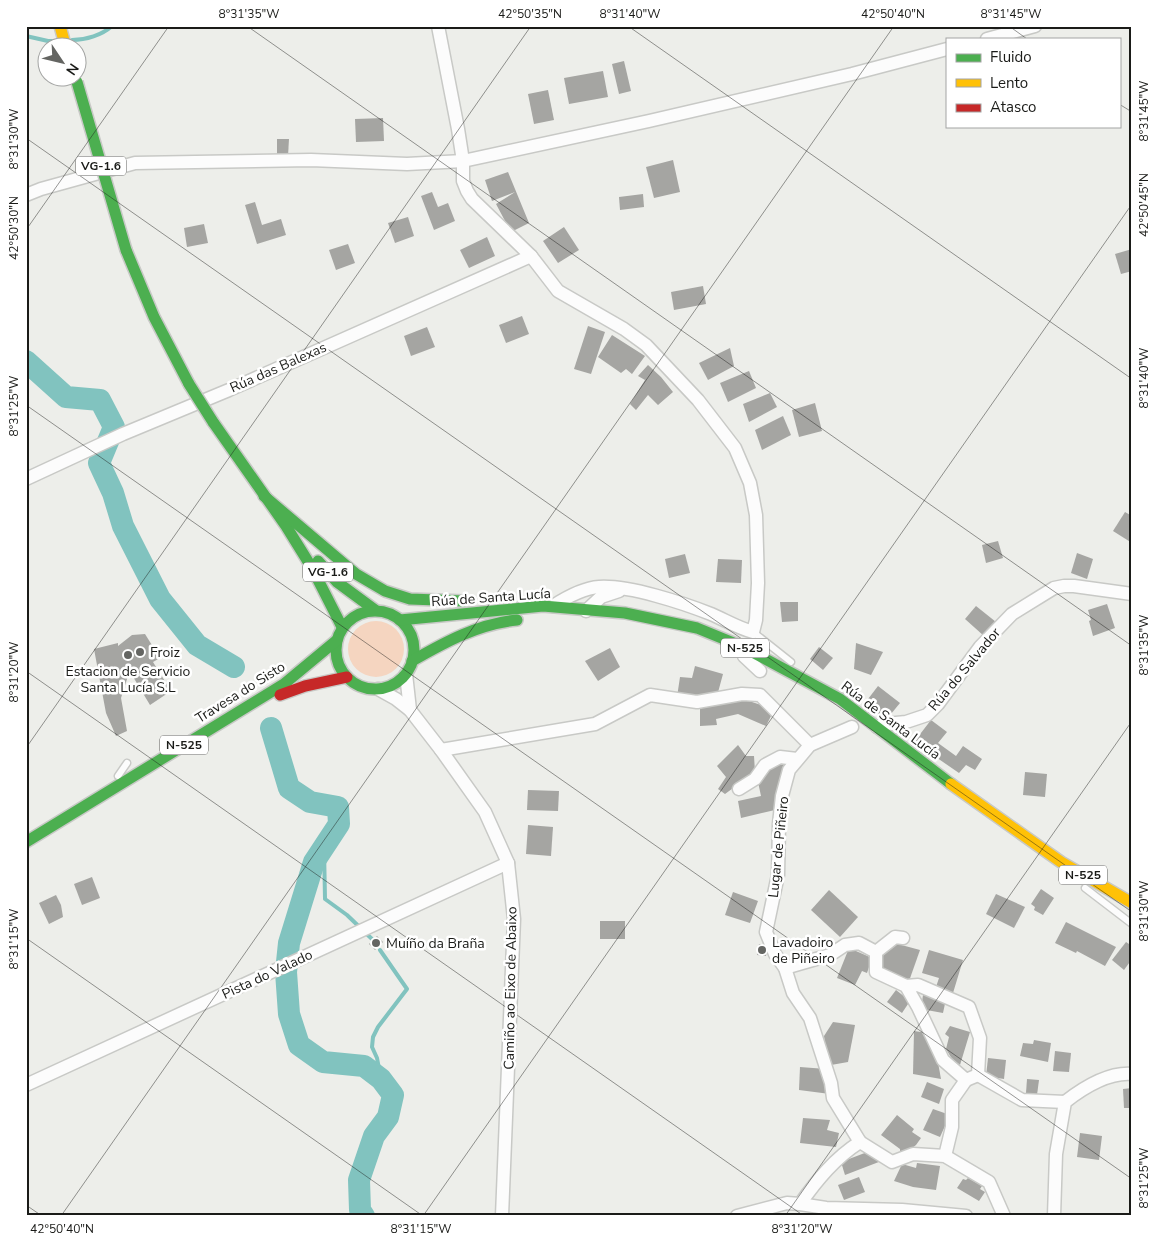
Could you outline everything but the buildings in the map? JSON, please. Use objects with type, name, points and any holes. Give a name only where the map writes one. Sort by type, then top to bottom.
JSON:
[{"type":"highway","name":"VG-1.6","points":[[78,88],[126,250],[154,317],[189,384],[212,422],[286,526],[312,568],[342,628]]},
{"type":"highway","points":[[264,496],[356,574],[385,591],[410,599],[503,601],[527,607]]},
{"type":"highway","name":"VG-1.6","points":[[286,526],[337,582],[375,610]]},
{"type":"highway","name":"Rúa de Santa Lucía","points":[[400,620],[552,606],[587,615],[626,613],[697,628],[741,646],[840,699],[950,783],[1061,862],[1132,903]]},
{"type":"highway","name":"N-525","points":[[347,677],[339,666],[336,653],[337,640],[342,628],[351,618],[363,612],[375,610],[388,613],[400,620]]},
{"type":"highway","points":[[347,677],[356,684],[366,688],[378,689],[398,681],[406,674],[412,661],[414,650],[408,628],[400,620]]},
{"type":"highway","name":"Rúa de Santa Lucía","points":[[412,661],[458,637],[486,627],[512,620],[529,620]]},
{"type":"highway","name":"Travesa do Sisto","points":[[26,842],[274,691],[299,673],[337,640]]},
{"type":"highway","name":"N-525","points":[[736,657],[764,673]]},
{"type":"highway","name":"Travesa do Sisto","points":[[26,851],[279,696],[305,686],[347,677]]},
{"type":"highway","name":"Rúa de Santa Lucía","points":[[841,718],[864,735]]},
{"type":"highway","name":"Rúa de Santa Lucía","points":[[928,781],[1085,888],[1132,912]]},
{"type":"street","points":[[438,26],[463,161],[463,181],[472,199],[531,256],[558,291],[624,329],[646,345],[698,400],[735,448],[750,483],[756,515],[758,583],[756,620],[753,632],[696,609],[627,590],[592,588],[572,594],[552,606]]},
{"type":"street","points":[[991,38],[1035,26]]},
{"type":"street","points":[[26,195],[41,189],[135,163],[311,160],[407,164],[463,161],[659,119],[852,74],[946,49]]},
{"type":"street","name":"Rúa das Balexas","points":[[26,479],[123,434],[229,390],[531,256]]},
{"type":"street","name":"Rúa do Salvador","points":[[877,727],[906,722],[927,715],[938,704],[980,647],[1012,614],[1054,588],[1074,586],[1132,594]]},
{"type":"street","points":[[587,615],[584,596],[592,588]]},
{"type":"street","points":[[587,615],[601,597],[627,590]]},
{"type":"street","points":[[512,620],[537,612],[595,615],[647,622],[733,649],[750,660],[764,673]]},
{"type":"street","points":[[406,674],[410,710]]},
{"type":"street","points":[[378,689],[396,699],[410,710]]},
{"type":"street","points":[[441,750],[595,724],[650,695],[697,702],[742,694],[760,695],[810,745]]},
{"type":"street","name":"Camiño ao Eixo de Abaixo","points":[[410,710],[485,812],[508,863],[514,919],[502,1216]]},
{"type":"street","name":"Lugar de Piñeiro","points":[[852,727],[810,745],[789,770],[782,796],[779,824],[778,875],[766,932],[775,954],[785,968],[793,993],[810,1018],[822,1050],[833,1098],[860,1142],[892,1162],[913,1154],[945,1156],[990,1182],[1004,1216]]},
{"type":"street","points":[[739,789],[755,780],[765,765],[780,757],[797,760]]},
{"type":"street","name":"Pista do Valado","points":[[26,1085],[508,863]]},
{"type":"street","points":[[876,952],[895,938],[903,938]]},
{"type":"street","points":[[785,968],[830,955],[845,945],[859,943],[876,952]]},
{"type":"street","points":[[876,952],[876,972],[906,986],[918,985],[970,1007],[980,1038],[972,1078],[952,1100],[952,1127],[945,1156]]},
{"type":"street","points":[[906,986],[944,1060],[972,1078],[1022,1100],[1065,1102]]},
{"type":"street","points":[[1054,1216],[1056,1154],[1065,1102],[1081,1089],[1101,1080],[1124,1073],[1132,1074]]},
{"type":"street","points":[[800,1204],[817,1181],[847,1151],[860,1142]]},
{"type":"street","points":[[737,1216],[787,1203],[826,1208],[902,1210],[966,1216]]},
{"type":"lane","points":[[753,632],[795,664]]},
{"type":"lane","points":[[803,670],[840,699]]},
{"type":"lane","points":[[249,696],[274,691]]},
{"type":"lane","points":[[26,835],[117,778],[127,763]]},
{"type":"lane","name":"Rúa de Santa Lucía","points":[[1085,888],[1132,924]]},
{"type":"shaded area","points":[[371,621],[381,621],[396,629],[402,638],[404,649],[402,660],[396,669],[381,677],[371,677],[360,672],[353,665],[348,654],[348,644],[353,633],[360,626]]},
{"type":"waterway","points":[[87,38],[104,32],[112,26]]},
{"type":"waterway","points":[[26,36],[38,39]]},
{"type":"waterway","points":[[26,361],[66,397],[100,400],[114,427],[99,463],[113,493],[123,526],[160,599],[197,645],[234,667]]},
{"type":"waterway","points":[[271,728],[289,788],[310,802],[338,807],[339,824],[314,862],[289,943],[286,972],[289,1014],[299,1045],[323,1062],[364,1066],[381,1079],[393,1095],[388,1117],[374,1136],[359,1180],[360,1210],[364,1216]]},
{"type":"waterway","points":[[324,847],[325,899],[347,915],[373,940]]},
{"type":"waterway","points":[[380,950],[407,989],[378,1027],[373,1037],[372,1047],[377,1058],[381,1079]]},
{"type":"traffic: fast","points":[[79,88],[126,250]]},
{"type":"traffic: fast","points":[[126,250],[154,317],[189,384]]},
{"type":"traffic: fast","points":[[189,384],[213,422]]},
{"type":"traffic: fast","points":[[213,422],[286,526],[312,568],[342,627]]},
{"type":"traffic: fast","points":[[264,496],[356,574],[385,591],[410,599],[464,601]]},
{"type":"traffic: fast","points":[[318,561],[337,582],[375,610]]},
{"type":"traffic: fast","points":[[400,620],[543,606],[625,613],[697,628],[741,646],[840,699],[951,784]]},
{"type":"traffic: fast","points":[[375,611],[390,614],[407,628],[411,635],[414,650],[411,665],[397,682],[390,686],[375,689],[360,686],[343,672],[339,665],[336,650],[339,635],[353,618],[360,614],[375,611]]},
{"type":"traffic: fast","points":[[412,661],[462,635],[489,625],[517,620]]},
{"type":"traffic: fast","points":[[26,842],[284,684],[337,640]]},
{"type":"traffic: slow","points":[[60,26],[63,38]]},
{"type":"traffic: slow","points":[[951,784],[1061,862],[1132,903]]},
{"type":"traffic: jam","points":[[280,695],[305,686],[347,677]]},
{"type":"place","name":"Froiz","points":[[140,652]]},
{"type":"place","name":"Estacion de Servicio Santa Lucía S.L","points":[[128,655]]},
{"type":"place","name":"Muíño da Braña","points":[[376,943]]},
{"type":"place","name":"Lavadoiro de Piñeiro","points":[[762,950]]}]
